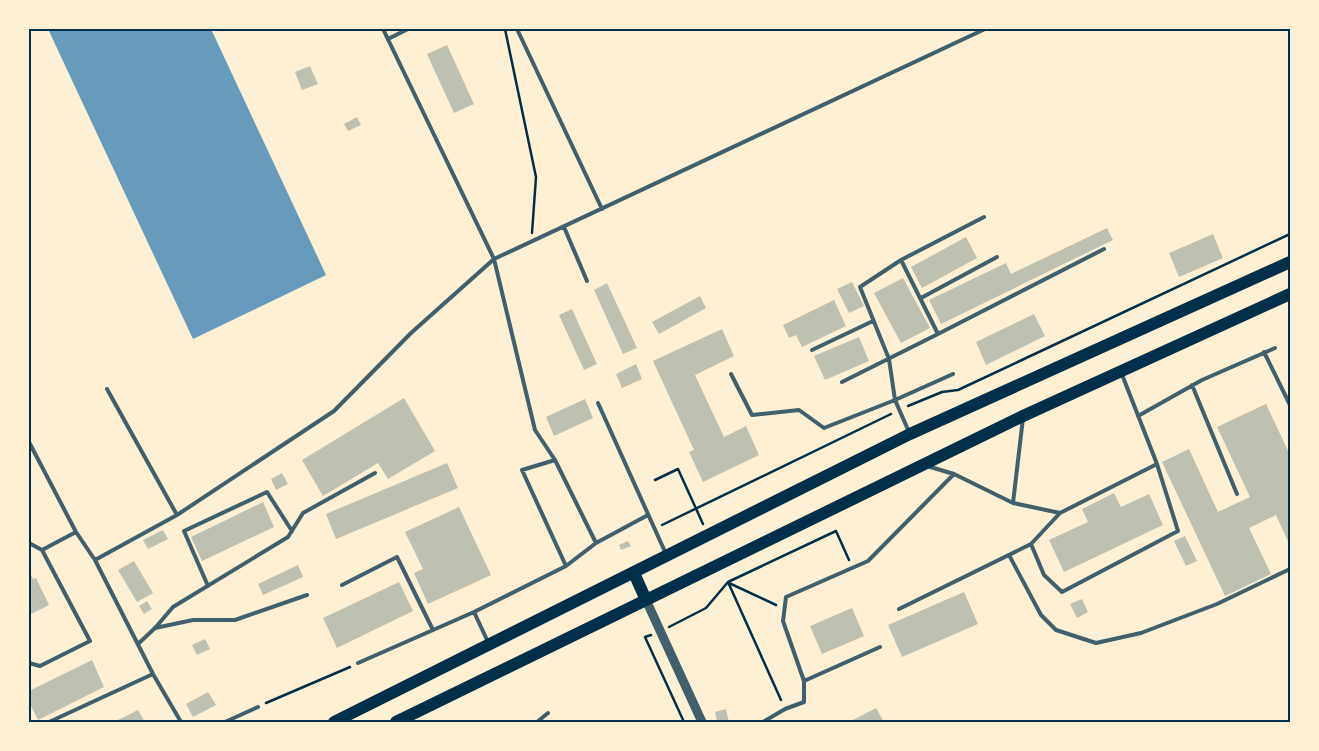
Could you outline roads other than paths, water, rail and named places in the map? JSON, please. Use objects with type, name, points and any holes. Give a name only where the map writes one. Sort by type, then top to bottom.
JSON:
[{"type":"main road","points":[[334,722],[910,434],[1290,262]]},
{"type":"main road","points":[[396,722],[1023,416],[1290,294]]},
{"type":"main road","points":[[634,572],[646,600]]},
{"type":"street","points":[[646,600],[702,722]]},
{"type":"lane","points":[[383,29],[494,259],[534,430],[555,460],[596,543]]},
{"type":"lane","points":[[388,39],[408,29]]},
{"type":"lane","points":[[517,29],[602,210]]},
{"type":"lane","points":[[95,560],[177,515],[334,410],[411,333],[494,259],[985,29]]},
{"type":"lane","points":[[910,434],[895,400],[889,359],[860,287],[901,260],[984,218]]},
{"type":"lane","points":[[564,227],[587,281]]},
{"type":"lane","points":[[842,382],[1104,248]]},
{"type":"lane","points":[[921,298],[997,257]]},
{"type":"lane","points":[[901,260],[938,334]]},
{"type":"lane","points":[[812,350],[873,321]]},
{"type":"lane","points":[[1138,416],[1192,385],[1275,348]]},
{"type":"lane","points":[[1264,352],[1290,405]]},
{"type":"lane","points":[[1030,544],[1044,575],[1062,592],[1178,531],[1157,464],[1121,371]]},
{"type":"lane","points":[[731,374],[752,415],[799,410],[824,428],[895,400],[953,374]]},
{"type":"lane","points":[[1192,385],[1237,494]]},
{"type":"lane","points":[[107,389],[177,515]]},
{"type":"lane","points":[[598,403],[667,556]]},
{"type":"lane","points":[[1013,503],[1023,416]]},
{"type":"lane","points":[[29,442],[76,532],[95,560],[152,674],[181,722]]},
{"type":"lane","points":[[555,460],[522,470],[566,566]]},
{"type":"lane","points":[[923,464],[954,474],[1013,503],[1060,512]]},
{"type":"lane","points":[[899,609],[1030,544],[1060,512],[1157,464]]},
{"type":"lane","points":[[138,644],[173,607],[288,537],[303,513],[375,473]]},
{"type":"lane","points":[[763,722],[785,709],[804,702],[804,681],[783,621],[786,597],[868,561],[954,474]]},
{"type":"lane","points":[[208,586],[184,531],[267,492],[292,531]]},
{"type":"lane","points":[[358,663],[474,612],[566,566],[596,543],[648,515]]},
{"type":"lane","points":[[42,550],[76,532]]},
{"type":"lane","points":[[29,543],[42,550],[90,641],[40,666],[29,663]]},
{"type":"lane","points":[[1009,555],[1041,615],[1056,630],[1096,643],[1141,633],[1217,604],[1290,569]]},
{"type":"lane","points":[[342,585],[397,557],[433,630]]},
{"type":"lane","points":[[155,628],[193,620],[235,620],[306,595]]},
{"type":"lane","points":[[474,612],[489,645]]},
{"type":"lane","points":[[804,681],[880,647]]},
{"type":"lane","points":[[49,722],[152,674]]},
{"type":"lane","points":[[225,722],[258,707]]},
{"type":"lane","points":[[537,722],[548,714]]},
{"type":"water","points":[[48,29],[211,29],[326,275],[193,339]]}]
